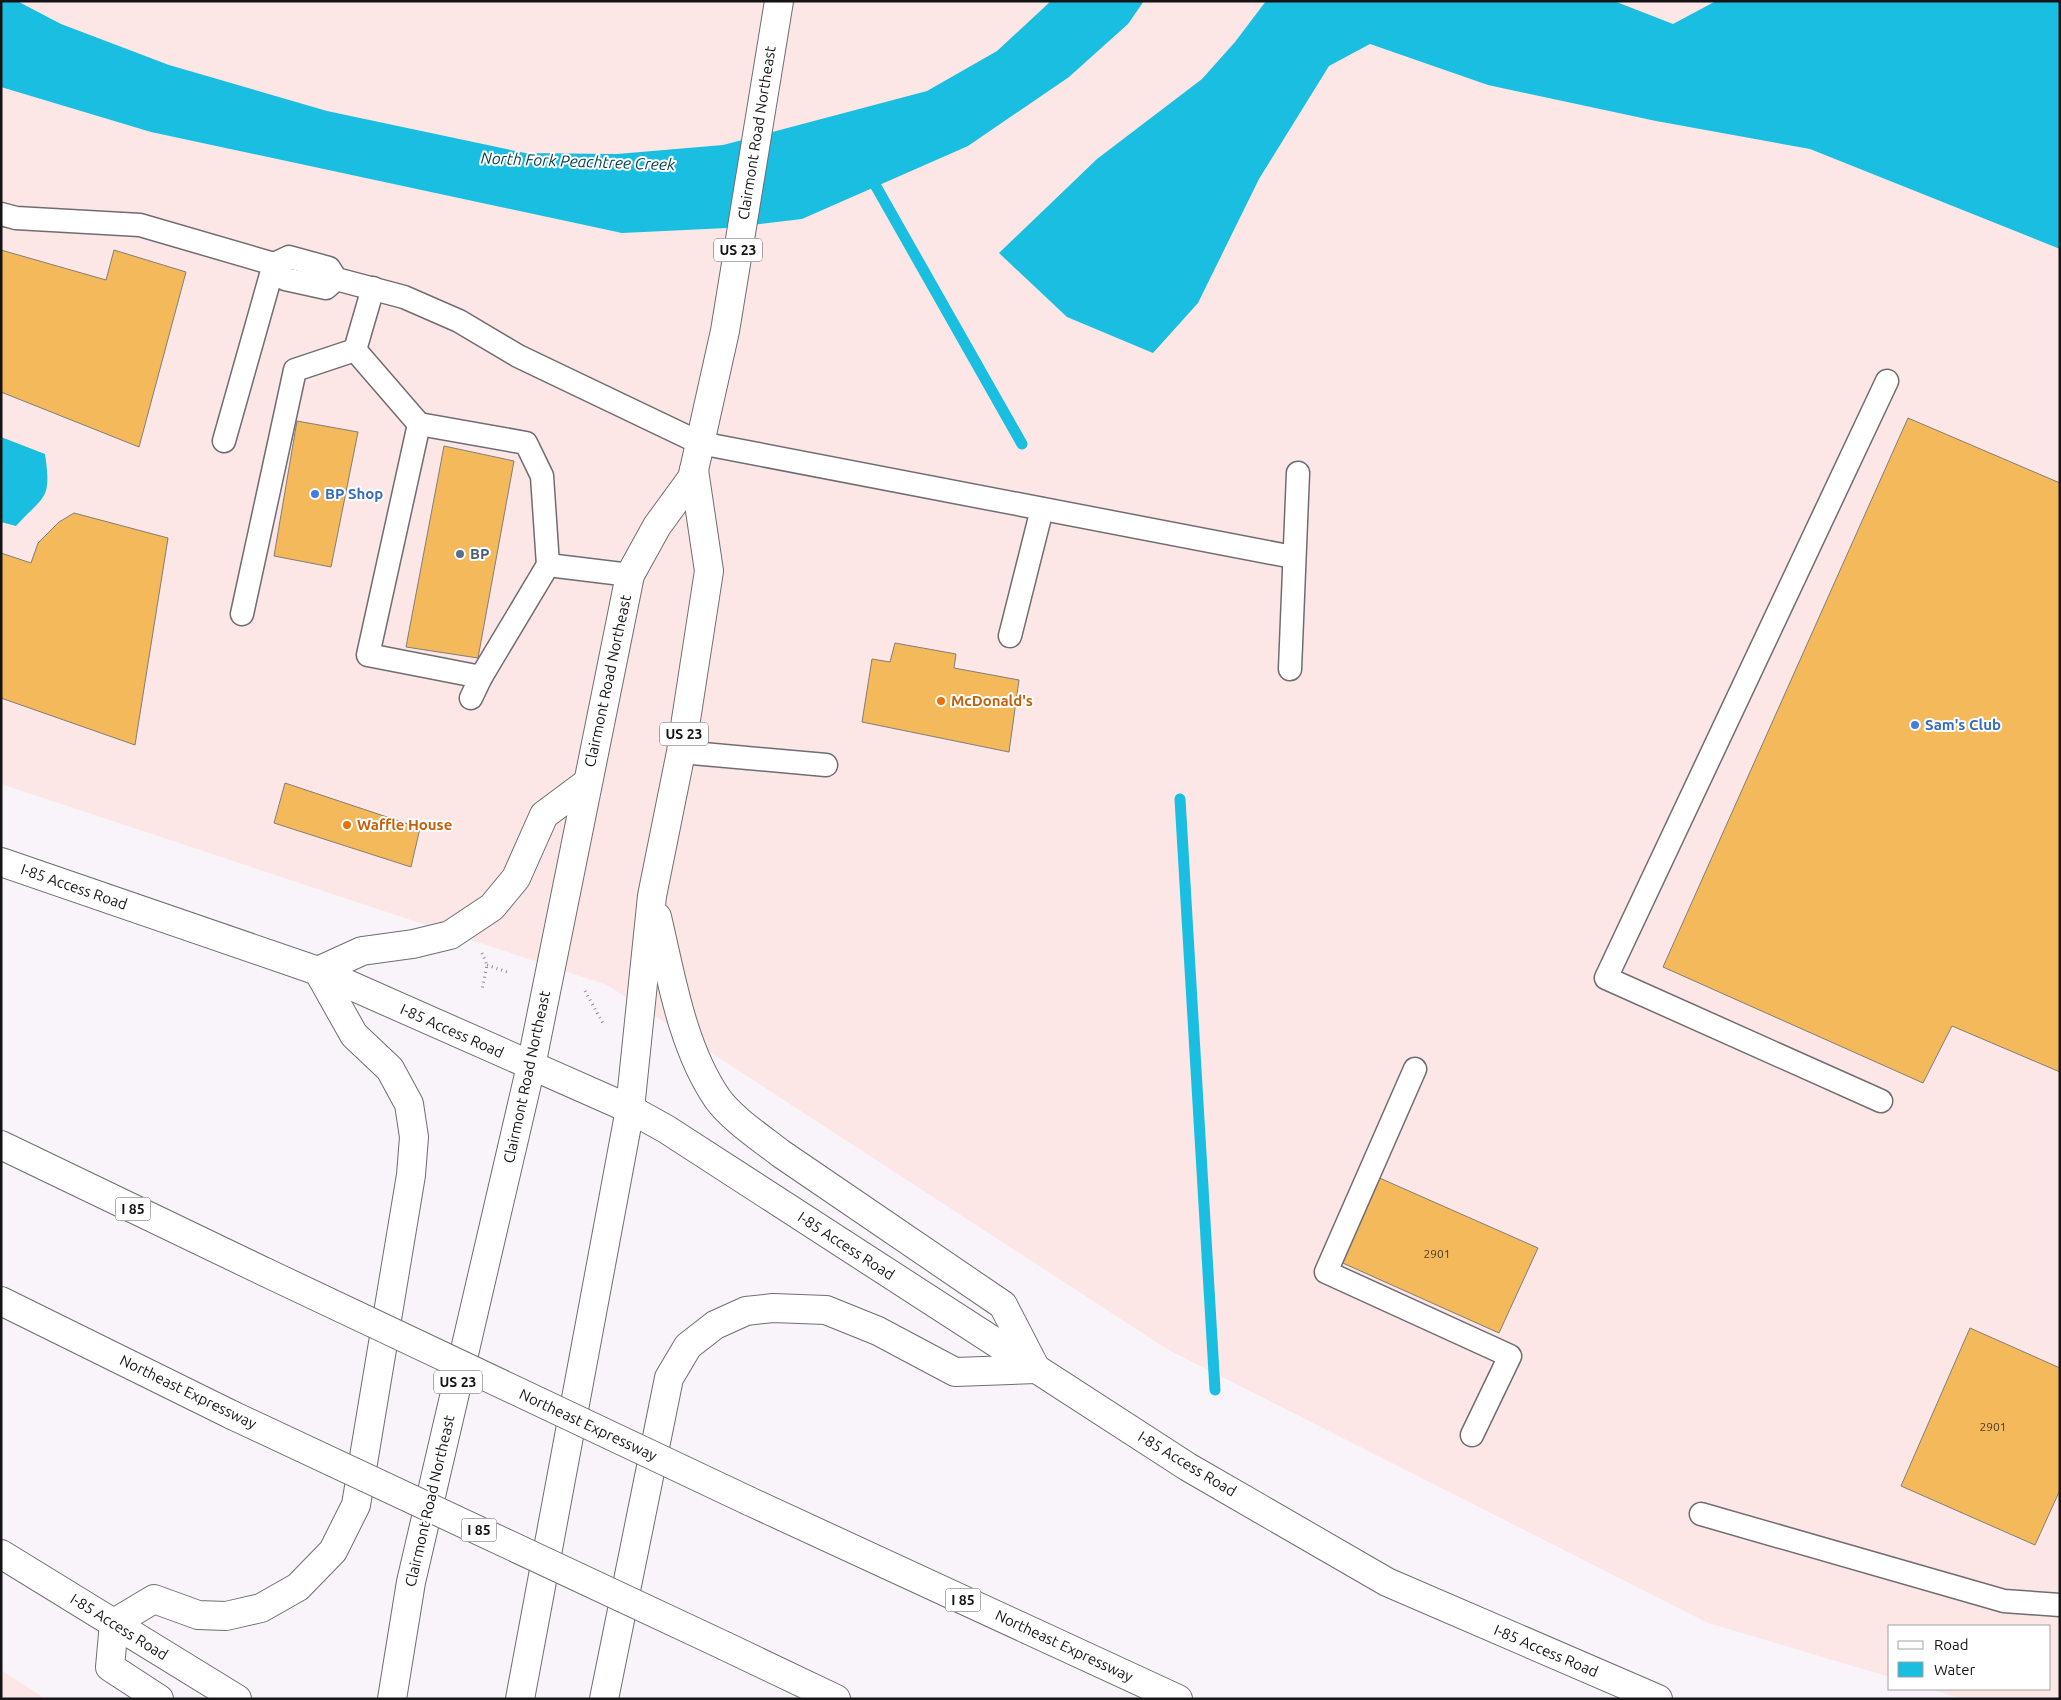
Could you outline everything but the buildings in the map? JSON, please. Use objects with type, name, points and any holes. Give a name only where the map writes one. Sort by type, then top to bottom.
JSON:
[{"type":"main road","name":"Clairmont Road Northeast","points":[[392,1699],[411,1582],[531,1066],[630,575],[657,526],[692,478],[694,470],[725,330],[779,1]]},
{"type":"main road","name":"Clairmont Road Northeast","points":[[520,1699],[630,1109],[652,896],[681,752],[709,571],[694,470]]},
{"type":"main road","points":[[159,1699],[110,1667],[114,1623],[154,1599],[198,1616],[226,1616],[261,1608],[298,1587],[333,1551],[356,1505],[411,1175],[414,1137],[409,1104],[390,1068],[354,1035],[318,971],[362,951],[413,944],[450,934],[492,907],[516,878],[544,815],[587,783]]},
{"type":"main road","name":"I-85 Access Road","points":[[1,862],[318,971],[630,1109],[674,1134],[1188,1466],[1387,1582],[1658,1699]]},
{"type":"main road","points":[[604,1699],[669,1378],[688,1346],[715,1325],[746,1311],[773,1308],[826,1310],[878,1331],[955,1372],[1036,1369],[1002,1304],[780,1153],[752,1132],[718,1099],[701,1071],[682,1019],[652,896]]},
{"type":"main road","name":"Northeast Expressway","points":[[1,1145],[749,1501],[1178,1699]]},
{"type":"main road","name":"Northeast Expressway","points":[[1,1302],[232,1414],[836,1699]]},
{"type":"main road","name":"I-85 Access Road","points":[[1,1554],[237,1699]]},
{"type":"lane","points":[[1,214],[16,218],[140,225],[274,264],[288,257],[329,268],[336,279],[404,296],[459,321],[518,356],[700,443],[1294,556]]},
{"type":"lane","points":[[224,441],[274,264]]},
{"type":"lane","points":[[355,350],[374,288]]},
{"type":"lane","points":[[355,350],[419,424],[526,443],[542,476],[548,564],[480,678],[471,698]]},
{"type":"lane","points":[[242,614],[295,370],[355,350]]},
{"type":"lane","points":[[1881,1101],[1606,978],[1887,381]]},
{"type":"lane","points":[[419,424],[368,655],[480,678]]},
{"type":"lane","points":[[1290,669],[1298,473]]},
{"type":"lane","points":[[1010,636],[1042,509]]},
{"type":"lane","points":[[548,564],[630,575]]},
{"type":"lane","points":[[681,752],[826,765]]},
{"type":"lane","points":[[1415,1069],[1326,1272],[1510,1356],[1472,1435]]},
{"type":"lane","points":[[1701,1514],[2004,1601],[2060,1605]]},
{"type":"path","points":[[481,951],[488,965],[482,990]]},
{"type":"path","points":[[488,965],[507,972]]},
{"type":"path","points":[[584,991],[610,1033]]},
{"type":"shaded area","points":[[1,1],[2060,1],[2060,1699],[1963,1699],[1932,1690],[2051,1690],[2051,1625],[1888,1625],[1888,1676],[1708,1623],[1167,1349],[607,985],[1,784]]},
{"type":"shaded area","points":[[1,1670],[38,1694],[45,1699],[1,1699]]},
{"type":"water","name":"North Fork Peachtree Creek","points":[[1,1],[17,1],[61,24],[169,65],[327,111],[525,153],[617,154],[723,145],[927,91],[997,51],[1051,1],[1144,1],[1128,24],[1069,77],[968,146],[802,219],[727,228],[622,233],[151,132],[1,87]]},
{"type":"water","points":[[1266,1],[1614,1],[1673,24],[1716,1],[2060,1],[2060,249],[1810,149],[1656,121],[1488,85],[1370,44],[1329,66],[1259,179],[1198,303],[1153,353],[1067,317],[999,253],[1097,159],[1202,79],[1235,42]]},
{"type":"water","points":[[1,437],[45,454],[47,481],[44,496],[16,526],[1,522]]},
{"type":"waterway","points":[[869,174],[1022,444]]},
{"type":"waterway","points":[[1180,799],[1215,1390]]},
{"type":"place","name":"BP Shop","points":[[315,494]]},
{"type":"place","name":"BP","points":[[460,554]]},
{"type":"place","name":"McDonald's","points":[[941,701]]},
{"type":"place","name":"Sam's Club","points":[[1915,725]]},
{"type":"place","name":"Waffle House","points":[[347,825]]}]
